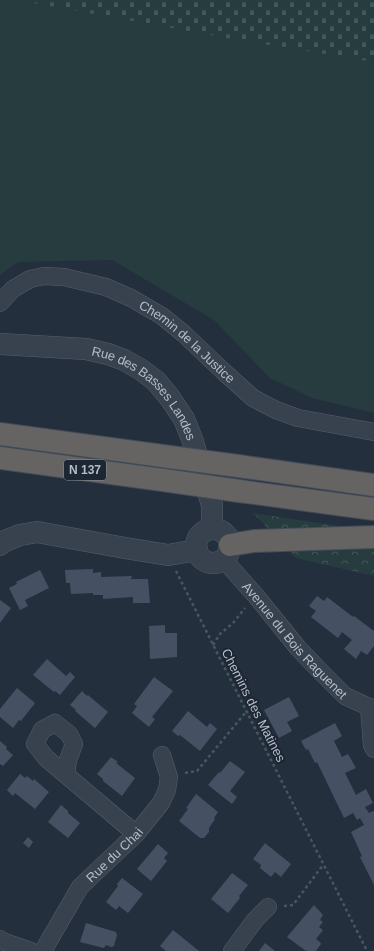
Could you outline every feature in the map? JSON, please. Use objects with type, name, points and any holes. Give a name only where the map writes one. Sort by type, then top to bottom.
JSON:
[{"type":"highway","name":"N 137","points":[[0,434],[374,485]]},
{"type":"highway","name":"N 137","points":[[0,458],[374,509]]},
{"type":"highway","points":[[227,552],[254,541],[374,537]]},
{"type":"street","name":"Chemin de la Justice","points":[[0,303],[13,289],[30,279],[44,276],[64,277],[106,287],[131,298],[162,316],[184,334],[253,398],[276,410],[298,418],[374,432]]},
{"type":"street","name":"Rue des Basses Landes","points":[[0,344],[86,350],[108,354],[124,360],[140,369],[156,382],[170,398],[184,419],[212,505],[212,530]]},
{"type":"street","points":[[212,530],[222,532],[229,540],[227,552],[219,562],[213,563],[203,560],[199,556],[197,550],[198,539],[202,534],[212,530]]},
{"type":"street","points":[[0,545],[5,541],[20,535],[37,532],[168,555],[197,550]]},
{"type":"street","name":"Avenue du Bois Raguenet","points":[[227,552],[256,596],[298,648],[345,696],[372,707]]},
{"type":"street","points":[[372,707],[372,745],[374,749]]},
{"type":"street","name":"Rue du Chai","points":[[43,951],[80,887],[136,834],[161,803],[167,790],[168,777],[162,755]]},
{"type":"street","points":[[66,775],[136,834]]},
{"type":"street","points":[[232,951],[255,920],[268,907]]},
{"type":"street","points":[[1,941],[30,951]]},
{"type":"path","name":"Chemins des Matines","points":[[168,555],[367,951]]},
{"type":"path","points":[[213,646],[220,634],[233,623],[256,596]]},
{"type":"path","points":[[168,777],[197,771],[246,712]]},
{"type":"path","points":[[268,907],[293,905],[323,865]]},
{"type":"green space","points":[[0,0],[17,0],[221,37],[374,62],[374,413],[312,398],[270,378],[214,320],[112,260],[18,262],[0,275]]},
{"type":"green space","points":[[17,0],[374,0],[374,62],[221,37]]},
{"type":"green space","points":[[253,513],[374,531],[374,576],[296,558]]},
{"type":"building","points":[[93,569],[93,573],[101,572],[101,577],[132,576],[131,579],[148,579],[150,603],[133,603],[133,597],[103,599],[103,595],[93,595],[93,593],[71,594],[70,583],[66,583],[65,570]]},
{"type":"building","points":[[40,570],[49,588],[25,600],[28,606],[20,610],[9,588],[17,584],[16,582]]},
{"type":"building","points":[[317,596],[324,601],[327,597],[374,631],[374,646],[367,655],[361,651],[356,659],[344,649],[352,640],[342,632],[338,638],[311,617],[316,611],[309,606]]},
{"type":"building","points":[[0,600],[11,608],[0,623]]},
{"type":"building","points":[[165,625],[165,633],[177,633],[177,657],[150,659],[149,626]]},
{"type":"building","points":[[47,659],[66,676],[70,672],[75,677],[60,695],[33,675]]},
{"type":"building","points":[[154,677],[173,691],[152,717],[155,719],[149,727],[132,713],[137,706],[134,704]]},
{"type":"building","points":[[17,688],[35,703],[21,721],[19,720],[13,728],[0,717],[0,709]]},
{"type":"building","points":[[82,691],[108,712],[95,728],[70,705]]},
{"type":"building","points":[[289,697],[299,716],[287,722],[292,731],[279,738],[264,710]]},
{"type":"building","points":[[188,711],[207,727],[210,723],[217,729],[200,751],[180,735],[178,736],[172,731]]},
{"type":"building","points":[[335,723],[342,736],[334,741],[342,757],[348,754],[356,768],[345,773],[356,795],[366,789],[373,803],[365,807],[369,813],[374,812],[374,885],[360,857],[362,856],[351,832],[364,825],[360,818],[357,820],[353,813],[344,818],[317,762],[315,763],[308,749],[306,750],[301,741]]},
{"type":"building","points":[[0,741],[13,755],[3,766],[0,764]]},
{"type":"building","points":[[111,757],[118,762],[116,763],[135,778],[122,796],[103,781],[103,779],[97,774]]},
{"type":"building","points":[[230,761],[245,772],[230,791],[237,797],[232,804],[208,785]]},
{"type":"building","points":[[20,774],[25,778],[27,776],[33,781],[34,779],[49,792],[35,809],[15,793],[13,796],[7,790]]},
{"type":"building","points":[[196,794],[218,812],[209,828],[209,832],[204,838],[200,838],[179,821],[188,809],[186,808]]},
{"type":"building","points":[[61,805],[80,823],[68,838],[48,822]]},
{"type":"building","points":[[28,837],[33,842],[29,848],[23,843]]},
{"type":"building","points":[[265,843],[291,864],[281,877],[275,872],[271,877],[260,868],[261,865],[253,859]]},
{"type":"building","points":[[158,844],[168,853],[164,858],[167,861],[151,881],[137,869]]},
{"type":"building","points":[[232,873],[248,885],[228,913],[211,899]]},
{"type":"building","points":[[122,878],[143,894],[128,913],[119,906],[116,910],[106,902]]},
{"type":"building","points":[[314,905],[323,915],[320,920],[323,922],[319,927],[323,930],[316,939],[321,944],[316,951],[306,951],[287,937]]},
{"type":"building","points":[[86,923],[116,932],[117,935],[114,946],[111,947],[106,945],[104,948],[80,942]]},
{"type":"building","points":[[173,930],[199,951],[166,951],[160,946]]},
{"type":"building","points":[[265,943],[275,951],[259,951]]}]
